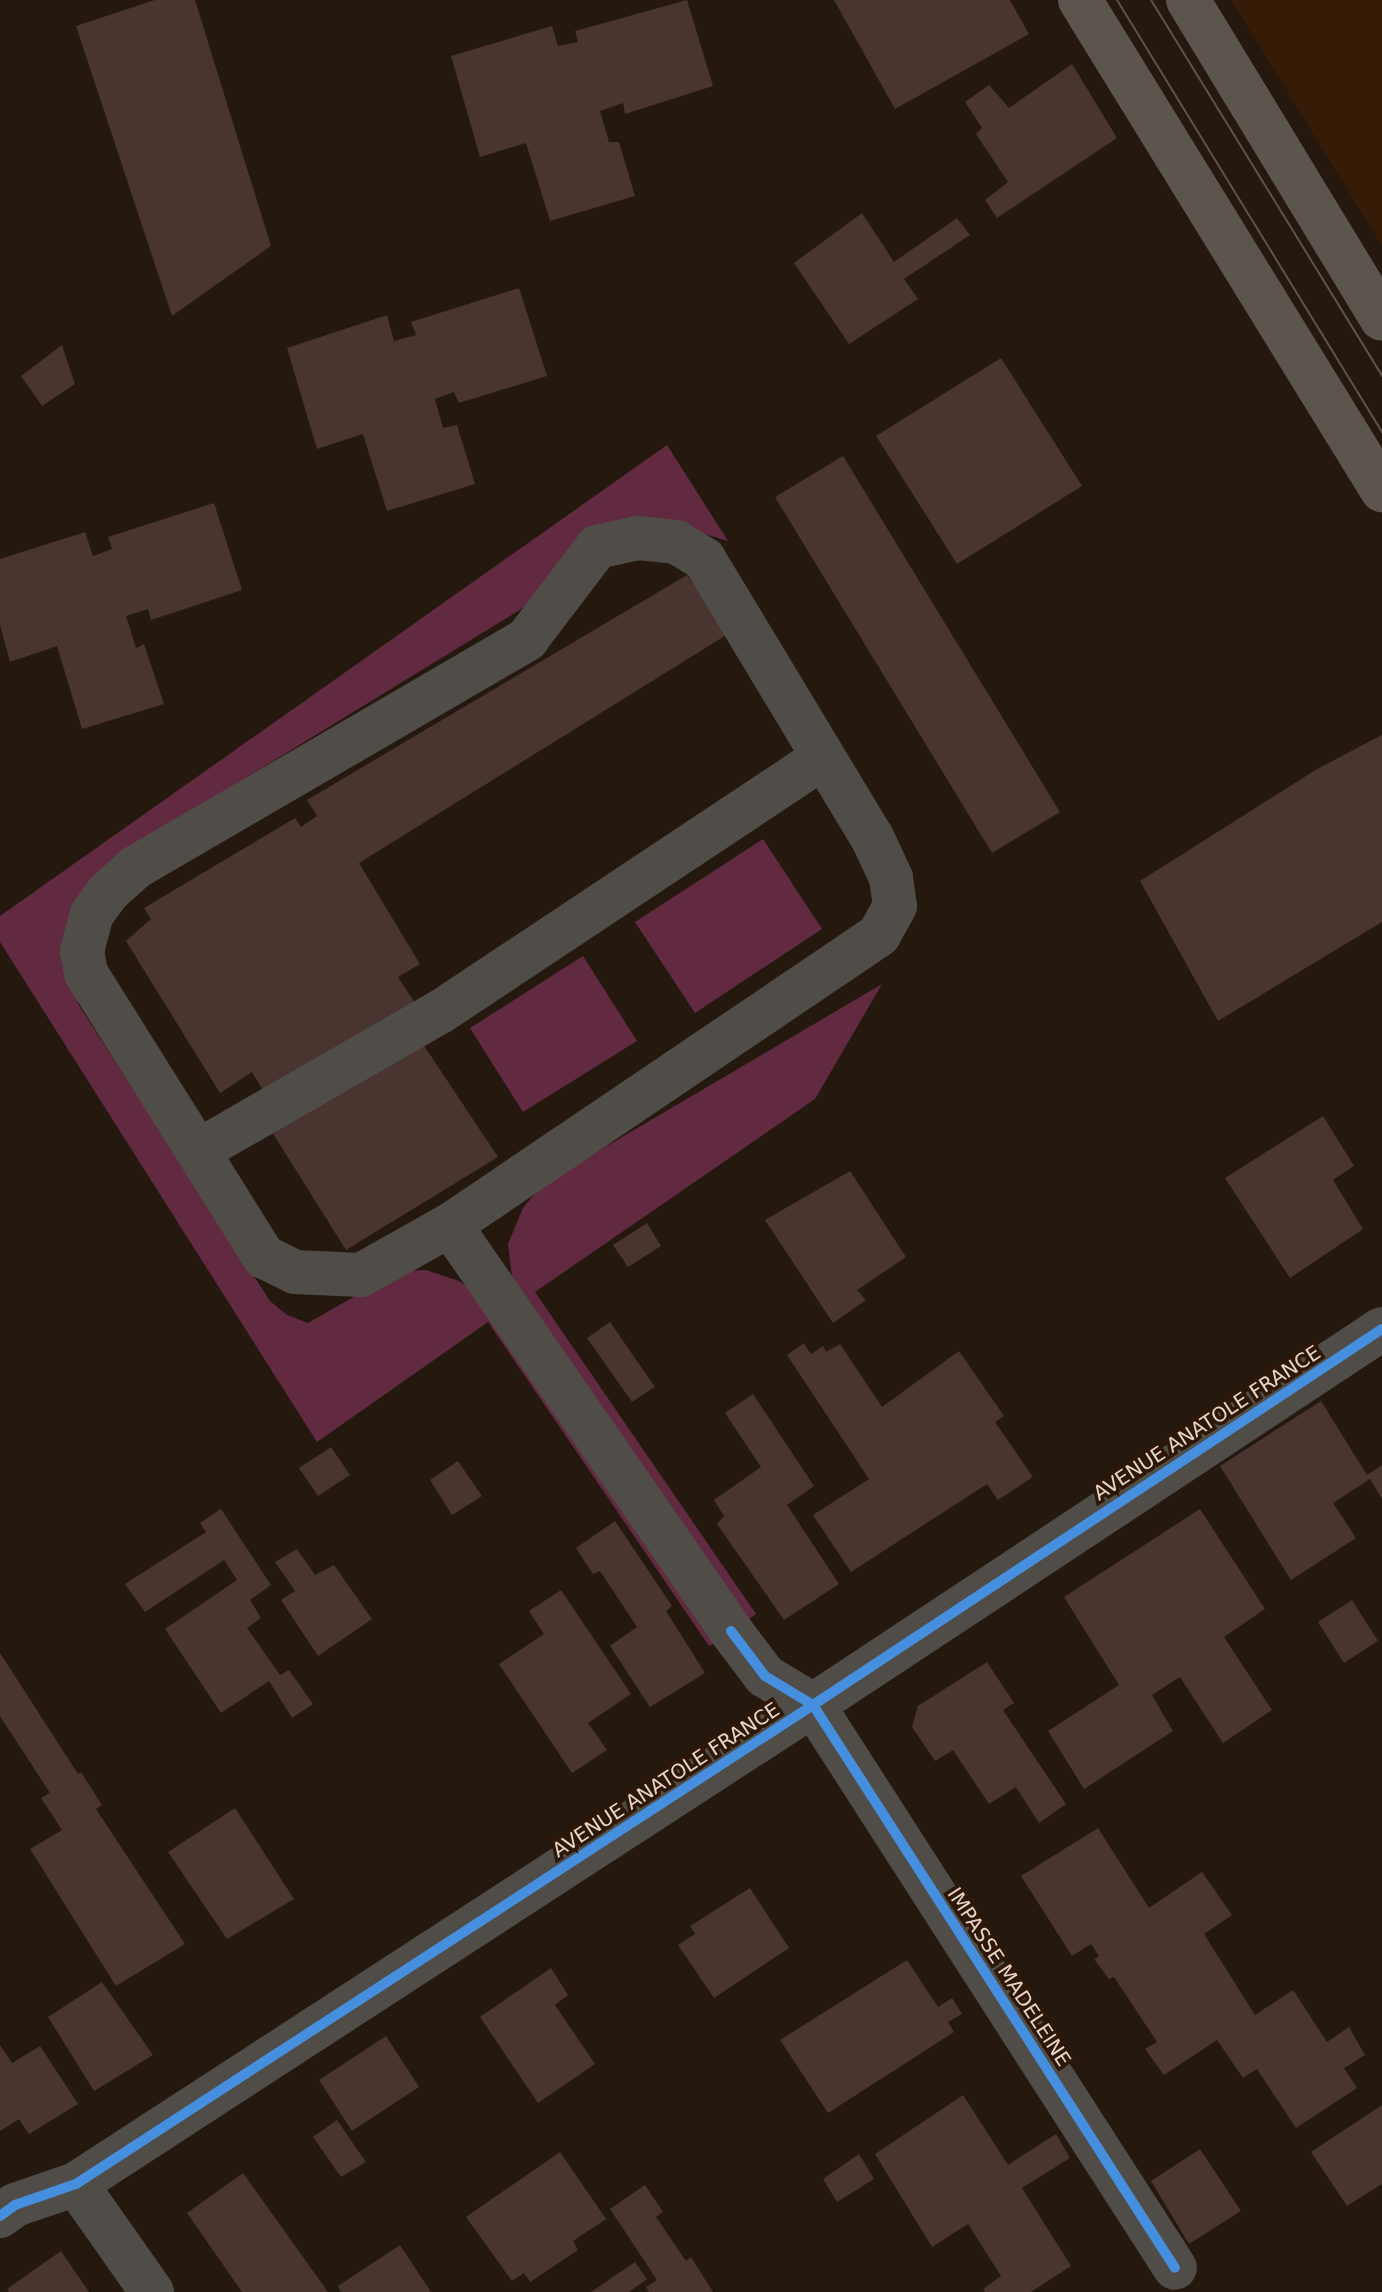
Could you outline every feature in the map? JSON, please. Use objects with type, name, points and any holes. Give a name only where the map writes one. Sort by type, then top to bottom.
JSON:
[{"type":"main road","points":[[1080,0],[1382,490]]},
{"type":"main road","points":[[1188,0],[1382,319]]},
{"type":"street","points":[[638,538],[676,542],[704,559],[823,758],[872,837],[891,878],[895,906],[879,935],[450,1225],[361,1275],[295,1272],[264,1257],[86,973],[82,951],[92,914],[107,893],[136,867],[527,639],[597,547],[638,538]]},
{"type":"street","points":[[198,1151],[440,1012],[823,758]]},
{"type":"street","points":[[450,1225],[765,1676],[813,1705]]},
{"type":"street","name":"AVENUE ANATOLE FRANCE","points":[[0,2216],[15,2205],[76,2184],[813,1705],[1382,1329]]},
{"type":"street","name":"IMPASSE MADELEINE","points":[[813,1705],[1175,2268]]},
{"type":"street","points":[[76,2184],[152,2292]]},
{"type":"shaded area","points":[[1231,0],[1382,0],[1382,246]]},
{"type":"shaded area","points":[[667,445],[728,541],[685,528],[541,597],[141,842],[67,951],[78,1004],[270,1301],[287,1315],[308,1323],[399,1271],[426,1270],[459,1281],[485,1299],[718,1641],[709,1646],[488,1322],[317,1442],[0,942],[0,916]]},
{"type":"shaded area","points":[[763,839],[822,929],[695,1013],[635,922]]},
{"type":"shaded area","points":[[583,956],[637,1041],[523,1112],[470,1028]]},
{"type":"shaded area","points":[[882,984],[815,1099],[535,1292],[756,1614],[746,1621],[512,1277],[508,1244],[523,1208],[544,1183]]},
{"type":"building","points":[[155,0],[195,0],[271,246],[172,316],[76,26]]},
{"type":"building","points":[[687,0],[713,86],[625,114],[623,103],[600,111],[609,142],[619,142],[635,196],[550,221],[526,143],[480,157],[451,56],[552,26],[558,46],[578,42],[575,31]]},
{"type":"building","points":[[834,0],[1010,0],[1029,34],[895,109]]},
{"type":"building","points":[[1072,64],[1117,138],[997,218],[985,200],[1008,182],[976,134],[982,128],[965,102],[989,85],[1009,108]]},
{"type":"building","points":[[862,213],[894,262],[957,218],[970,235],[904,279],[918,299],[849,344],[794,263]]},
{"type":"building","points":[[519,288],[547,376],[459,403],[454,392],[435,399],[443,428],[457,425],[475,484],[387,511],[363,434],[317,449],[287,348],[387,315],[394,341],[416,335],[411,322]]},
{"type":"building","points":[[62,345],[75,384],[42,406],[21,376]]},
{"type":"building","points":[[1001,358],[1082,486],[957,564],[876,436]]},
{"type":"building","points":[[843,456],[1060,812],[992,853],[775,497]]},
{"type":"building","points":[[214,503],[242,590],[151,620],[148,609],[126,616],[136,648],[144,644],[164,704],[82,729],[57,646],[10,662],[0,625],[0,559],[85,532],[93,556],[112,549],[108,537]]},
{"type":"building","points":[[687,575],[728,634],[359,863],[420,964],[398,977],[420,1011],[271,1104],[252,1072],[220,1093],[126,941],[151,919],[144,908],[295,818],[301,827],[317,816],[307,800]]},
{"type":"building","points":[[1382,735],[1382,922],[1218,1021],[1140,881],[1317,769]]},
{"type":"building","points":[[415,1032],[498,1157],[346,1250],[267,1124]]},
{"type":"building","points":[[1323,1116],[1354,1166],[1333,1180],[1363,1229],[1290,1278],[1225,1178]]},
{"type":"building","points":[[850,1171],[906,1257],[857,1290],[866,1300],[833,1323],[765,1220]]},
{"type":"building","points":[[647,1223],[661,1246],[628,1267],[613,1245]]},
{"type":"building","points":[[610,1322],[655,1387],[632,1402],[587,1338]]},
{"type":"building","points":[[804,1343],[811,1354],[823,1346],[826,1352],[840,1344],[882,1407],[959,1351],[1004,1416],[995,1422],[1033,1477],[998,1500],[987,1484],[851,1572],[813,1515],[869,1479],[787,1355]]},
{"type":"building","points":[[753,1394],[814,1486],[787,1505],[839,1584],[784,1620],[717,1524],[724,1516],[714,1500],[761,1467],[725,1413]]},
{"type":"building","points":[[1321,1401],[1367,1475],[1382,1465],[1382,1499],[1370,1479],[1333,1503],[1356,1538],[1291,1580],[1220,1466]]},
{"type":"building","points":[[331,1447],[350,1475],[318,1496],[299,1468]]},
{"type":"building","points":[[458,1461],[482,1496],[452,1515],[430,1480]]},
{"type":"building","points":[[221,1509],[271,1585],[250,1600],[261,1618],[247,1628],[280,1675],[289,1670],[313,1704],[292,1718],[269,1681],[221,1713],[165,1629],[237,1580],[224,1560],[145,1612],[125,1584],[206,1532],[200,1523]]},
{"type":"building","points":[[1200,1509],[1265,1609],[1224,1637],[1272,1710],[1223,1743],[1180,1677],[1152,1695],[1173,1731],[1084,1789],[1048,1731],[1119,1685],[1064,1597]]},
{"type":"building","points":[[615,1521],[672,1606],[666,1611],[705,1673],[650,1707],[610,1646],[637,1627],[600,1571],[593,1574],[576,1548]]},
{"type":"building","points":[[297,1549],[315,1575],[334,1565],[372,1619],[318,1656],[281,1600],[295,1591],[275,1562]]},
{"type":"building","points":[[561,1590],[631,1694],[588,1723],[607,1750],[572,1773],[499,1664],[544,1634],[529,1611]]},
{"type":"building","points":[[1352,1600],[1378,1641],[1344,1663],[1318,1622]]},
{"type":"building","points":[[0,1653],[78,1774],[81,1772],[102,1805],[96,1809],[185,1944],[116,1986],[30,1849],[62,1830],[41,1798],[50,1793],[0,1716]]},
{"type":"building","points":[[987,1662],[1014,1703],[1003,1710],[1066,1804],[1039,1823],[1016,1787],[989,1804],[953,1750],[935,1761],[912,1727],[918,1706]]},
{"type":"building","points":[[235,1808],[294,1899],[227,1939],[168,1852]]},
{"type":"building","points":[[1098,1828],[1149,1908],[1202,1872],[1232,1915],[1204,1934],[1255,2015],[1293,1990],[1327,2042],[1349,2027],[1365,2055],[1344,2068],[1357,2088],[1296,2128],[1257,2069],[1243,2078],[1217,2040],[1164,2075],[1145,2049],[1157,2042],[1114,1977],[1109,1979],[1094,1959],[1099,1956],[1091,1944],[1072,1956],[1021,1876]]},
{"type":"building","points":[[750,1888],[789,1948],[714,1998],[678,1945],[695,1934],[690,1926]]},
{"type":"building","points":[[907,1960],[938,2007],[952,1998],[962,2014],[948,2022],[954,2032],[828,2113],[780,2040]]},
{"type":"building","points":[[551,1968],[568,1995],[555,2005],[595,2064],[538,2103],[480,2017]]},
{"type":"building","points":[[102,1982],[153,2055],[94,2091],[48,2017]]},
{"type":"building","points":[[386,2036],[419,2087],[352,2131],[319,2080]]},
{"type":"building","points":[[0,2045],[12,2063],[40,2046],[78,2104],[29,2134],[19,2119],[0,2131]]},
{"type":"building","points":[[963,2095],[1008,2165],[1056,2134],[1070,2158],[1022,2188],[1071,2266],[1031,2292],[985,2292],[983,2289],[1001,2276],[968,2224],[932,2247],[875,2154]]},
{"type":"building","points":[[1382,2105],[1382,2184],[1347,2206],[1311,2152]]},
{"type":"building","points":[[337,2120],[366,2162],[341,2177],[313,2137]]},
{"type":"building","points":[[1200,2149],[1241,2211],[1189,2244],[1151,2181]]},
{"type":"building","points":[[560,2152],[606,2219],[573,2241],[578,2250],[530,2282],[524,2273],[512,2281],[466,2217]]},
{"type":"building","points":[[859,2154],[874,2179],[837,2202],[823,2179]]},
{"type":"building","points":[[243,2173],[328,2292],[242,2292],[187,2213]]},
{"type":"building","points":[[645,2185],[663,2212],[656,2217],[686,2261],[691,2257],[713,2292],[649,2292],[646,2287],[657,2280],[610,2209]]},
{"type":"building","points":[[400,2245],[431,2292],[341,2292],[338,2286]]},
{"type":"building","points":[[61,2251],[89,2292],[9,2292],[7,2289]]},
{"type":"building","points":[[635,2262],[647,2279],[629,2292],[591,2292]]},
{"type":"tram line","points":[[1117,0],[1382,432]]},
{"type":"tram line","points":[[1151,0],[1382,376]]},
{"type":"cycle path","points":[[0,2216],[15,2205],[76,2184],[813,1705],[1382,1329]]},
{"type":"cycle path","points":[[731,1631],[765,1676],[813,1705],[1175,2268]]}]
